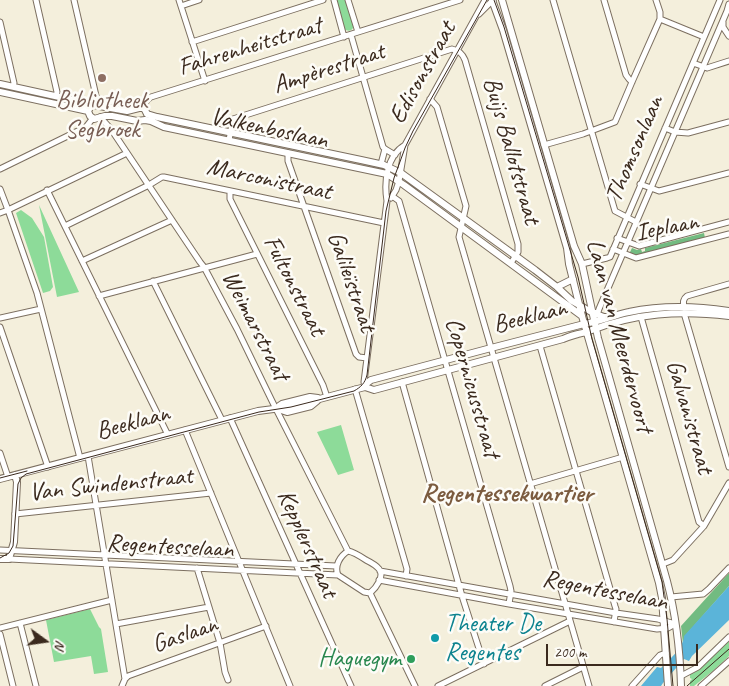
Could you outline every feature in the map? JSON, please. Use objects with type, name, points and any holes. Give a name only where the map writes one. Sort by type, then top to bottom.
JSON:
[{"type":"street","points":[[36,0],[57,92],[56,96]]},
{"type":"street","points":[[75,0],[92,105],[89,115],[97,118]]},
{"type":"street","points":[[198,0],[180,3],[205,81]]},
{"type":"street","points":[[192,42],[323,0]]},
{"type":"street","points":[[334,0],[344,37]]},
{"type":"street","points":[[348,0],[358,32]]},
{"type":"street","name":"Fahrenheitstraat","points":[[145,114],[147,100],[151,97],[460,0]]},
{"type":"street","name":"Laan van Meerdervoort","points":[[490,0],[503,30],[564,238],[584,324],[659,583],[662,598],[668,685]]},
{"type":"street","name":"Edisonstraat","points":[[399,181],[405,145],[474,20],[490,0]]},
{"type":"street","name":"Laan van Meerdervoort","points":[[502,0],[574,246],[582,264],[598,338],[663,564],[676,624],[681,686]]},
{"type":"street","points":[[553,0],[616,211],[636,222]]},
{"type":"street","points":[[604,0],[626,74],[632,82]]},
{"type":"street","points":[[544,145],[615,122],[660,19],[656,0]]},
{"type":"street","points":[[720,0],[713,16],[723,21]]},
{"type":"street","points":[[729,2],[723,21],[723,27],[729,36]]},
{"type":"street","name":"Thomsonlaan","points":[[613,249],[713,16]]},
{"type":"street","points":[[660,19],[704,37]]},
{"type":"street","name":"Thomsonlaan","points":[[593,313],[598,312],[723,21]]},
{"type":"street","points":[[0,22],[14,83],[13,86]]},
{"type":"street","points":[[351,34],[384,149],[382,161]]},
{"type":"street","name":"Ampèrestraat","points":[[229,140],[234,119],[452,50],[457,51]]},
{"type":"street","name":"Buijs Ballotstraat","points":[[457,51],[465,60],[516,235],[519,248],[516,257],[511,263]]},
{"type":"street","points":[[693,63],[707,68],[729,61]]},
{"type":"street","points":[[0,84],[92,105]]},
{"type":"street","points":[[0,92],[127,111],[139,108],[145,114],[137,121],[108,116],[97,118],[86,127],[0,169]]},
{"type":"street","points":[[430,99],[437,107],[466,206],[459,237],[589,686]]},
{"type":"street","name":"Valkenboslaan","points":[[145,114],[382,161],[388,170]]},
{"type":"street","name":"Valkenboslaan","points":[[145,114],[164,127],[288,153],[388,170]]},
{"type":"street","name":"Weimarstraat","points":[[108,116],[111,122],[111,129]]},
{"type":"street","name":"Weimarstraat","points":[[97,118],[111,129],[204,267],[348,551]]},
{"type":"street","points":[[664,128],[675,132],[688,133],[729,122]]},
{"type":"street","name":"Edisonstraat","points":[[365,387],[387,202],[385,183],[388,170],[395,155],[405,145]]},
{"type":"street","points":[[384,149],[395,155]]},
{"type":"street","points":[[0,213],[127,153]]},
{"type":"street","name":"Galileïstraat","points":[[288,153],[288,161],[356,354],[359,357],[368,358]]},
{"type":"street","points":[[388,170],[401,173],[579,305],[604,317],[611,316]]},
{"type":"street","points":[[388,170],[399,181],[582,316]]},
{"type":"street","points":[[640,184],[659,191],[729,173]]},
{"type":"street","name":"Marconistraat","points":[[65,226],[149,186],[158,178],[164,177],[384,222]]},
{"type":"street","points":[[387,202],[399,181]]},
{"type":"street","points":[[0,189],[37,293],[80,458]]},
{"type":"street","points":[[47,190],[168,435]]},
{"type":"street","name":"Fultonstraat","points":[[230,191],[230,199],[323,385],[324,398]]},
{"type":"street","name":"Copernicusstraat","points":[[392,196],[399,201],[510,586],[510,594]]},
{"type":"street","points":[[82,261],[172,220]]},
{"type":"street","name":"Ieplaan","points":[[618,238],[639,246],[729,222]]},
{"type":"street","name":"Ieplaan","points":[[613,249],[636,258],[729,234]]},
{"type":"street","points":[[582,264],[610,257],[613,249]]},
{"type":"street","points":[[99,296],[257,254]]},
{"type":"street","points":[[557,287],[573,278]]},
{"type":"street","name":"Kepplerstraat","points":[[153,281],[226,419],[296,564],[351,686]]},
{"type":"street","points":[[729,284],[687,296],[683,301],[729,467]]},
{"type":"street","points":[[684,310],[708,308],[729,310]]},
{"type":"street","points":[[0,318],[41,309]]},
{"type":"street","name":"Beeklaan","points":[[0,479],[258,411],[276,408],[287,412],[311,406],[324,398],[355,389],[365,387],[374,390],[540,346],[587,332],[611,316],[640,310],[684,310]]},
{"type":"street","points":[[684,310],[729,316]]},
{"type":"street","name":"Beeklaan","points":[[365,387],[371,380],[584,324],[595,325],[684,310]]},
{"type":"street","name":"Galvanistraat","points":[[641,317],[699,522],[704,526]]},
{"type":"street","points":[[0,327],[48,467]]},
{"type":"street","points":[[540,346],[615,606],[614,622]]},
{"type":"street","points":[[402,382],[462,596],[484,664]]},
{"type":"street","points":[[355,389],[407,569],[406,576]]},
{"type":"street","points":[[185,430],[290,686]]},
{"type":"street","points":[[0,453],[17,482],[14,542],[9,559]]},
{"type":"street","points":[[88,456],[125,679],[122,686]]},
{"type":"street","points":[[530,484],[623,456]]},
{"type":"street","points":[[663,564],[673,560],[704,526],[729,483]]},
{"type":"street","name":"Van Swindenstraat","points":[[15,514],[211,493]]},
{"type":"street","name":"Regentesselaan","points":[[0,550],[336,566]]},
{"type":"street","points":[[351,551],[379,568],[381,576],[370,593],[364,592],[338,575],[336,566],[344,553],[351,551]]},
{"type":"street","name":"Regentesselaan","points":[[0,559],[338,575]]},
{"type":"street","points":[[197,568],[220,643],[228,680]]},
{"type":"street","points":[[671,597],[703,594],[729,568]]},
{"type":"street","name":"Regentesselaan","points":[[380,570],[663,620],[676,624]]},
{"type":"street","name":"Regentesselaan","points":[[379,580],[614,622],[664,629],[676,624]]},
{"type":"street","points":[[370,593],[415,686]]},
{"type":"street","name":"Regentesselaan","points":[[509,604],[510,594]]},
{"type":"street","points":[[0,628],[112,600]]},
{"type":"street","points":[[116,624],[210,607]]},
{"type":"street","points":[[438,686],[570,621]]},
{"type":"street","points":[[20,623],[36,686]]},
{"type":"street","name":"Gaslaan","points":[[125,679],[152,666],[266,626]]},
{"type":"street","points":[[0,634],[13,686]]},
{"type":"street","points":[[681,672],[698,667],[729,637]]},
{"type":"street","points":[[632,686],[660,655],[666,655]]},
{"type":"street","points":[[700,686],[729,661]]},
{"type":"street","points":[[545,686],[584,667]]},
{"type":"green space","points":[[336,0],[345,0],[354,25],[353,29],[344,29]]},
{"type":"green space","points":[[39,205],[79,292],[57,297]]},
{"type":"green space","points":[[21,210],[32,218],[44,237],[53,287],[50,291],[43,293],[16,213]]},
{"type":"green space","points":[[704,233],[705,238],[637,256],[629,254],[632,248],[641,249],[642,252],[645,251],[645,248]]},
{"type":"green space","points":[[341,425],[354,470],[338,475],[317,432]]},
{"type":"green space","points":[[729,573],[729,586],[685,636],[683,644],[681,626]]},
{"type":"green space","points":[[90,609],[101,629],[108,672],[94,674],[91,656],[54,662],[46,620]]},
{"type":"green space","points":[[729,639],[729,656],[694,686],[690,686],[692,679],[690,674],[705,663]]},
{"type":"water","points":[[729,586],[729,620],[689,661],[684,659],[661,686],[641,686],[657,667],[661,668],[676,653],[682,645],[684,636]]},
{"type":"tram line","points":[[0,558],[9,553],[13,546],[18,484],[26,474],[259,412],[291,407],[354,391],[359,388],[367,375],[386,211],[394,178],[413,131],[487,0]]},
{"type":"tram line","points":[[494,0],[504,27],[578,277],[592,339],[662,582],[673,686]]},
{"type":"tram line","points":[[0,478],[27,471]]},
{"type":"tram line","points":[[687,686],[729,649]]},
{"type":"place","name":"Bibliotheek Segbroek","points":[[102,78]]},
{"type":"place","name":"Theater De Regentes","points":[[435,638]]},
{"type":"place","name":"Haguegym","points":[[411,659]]},
{"type":"district","name":"Regentessekwartier","points":[[507,494]]}]
